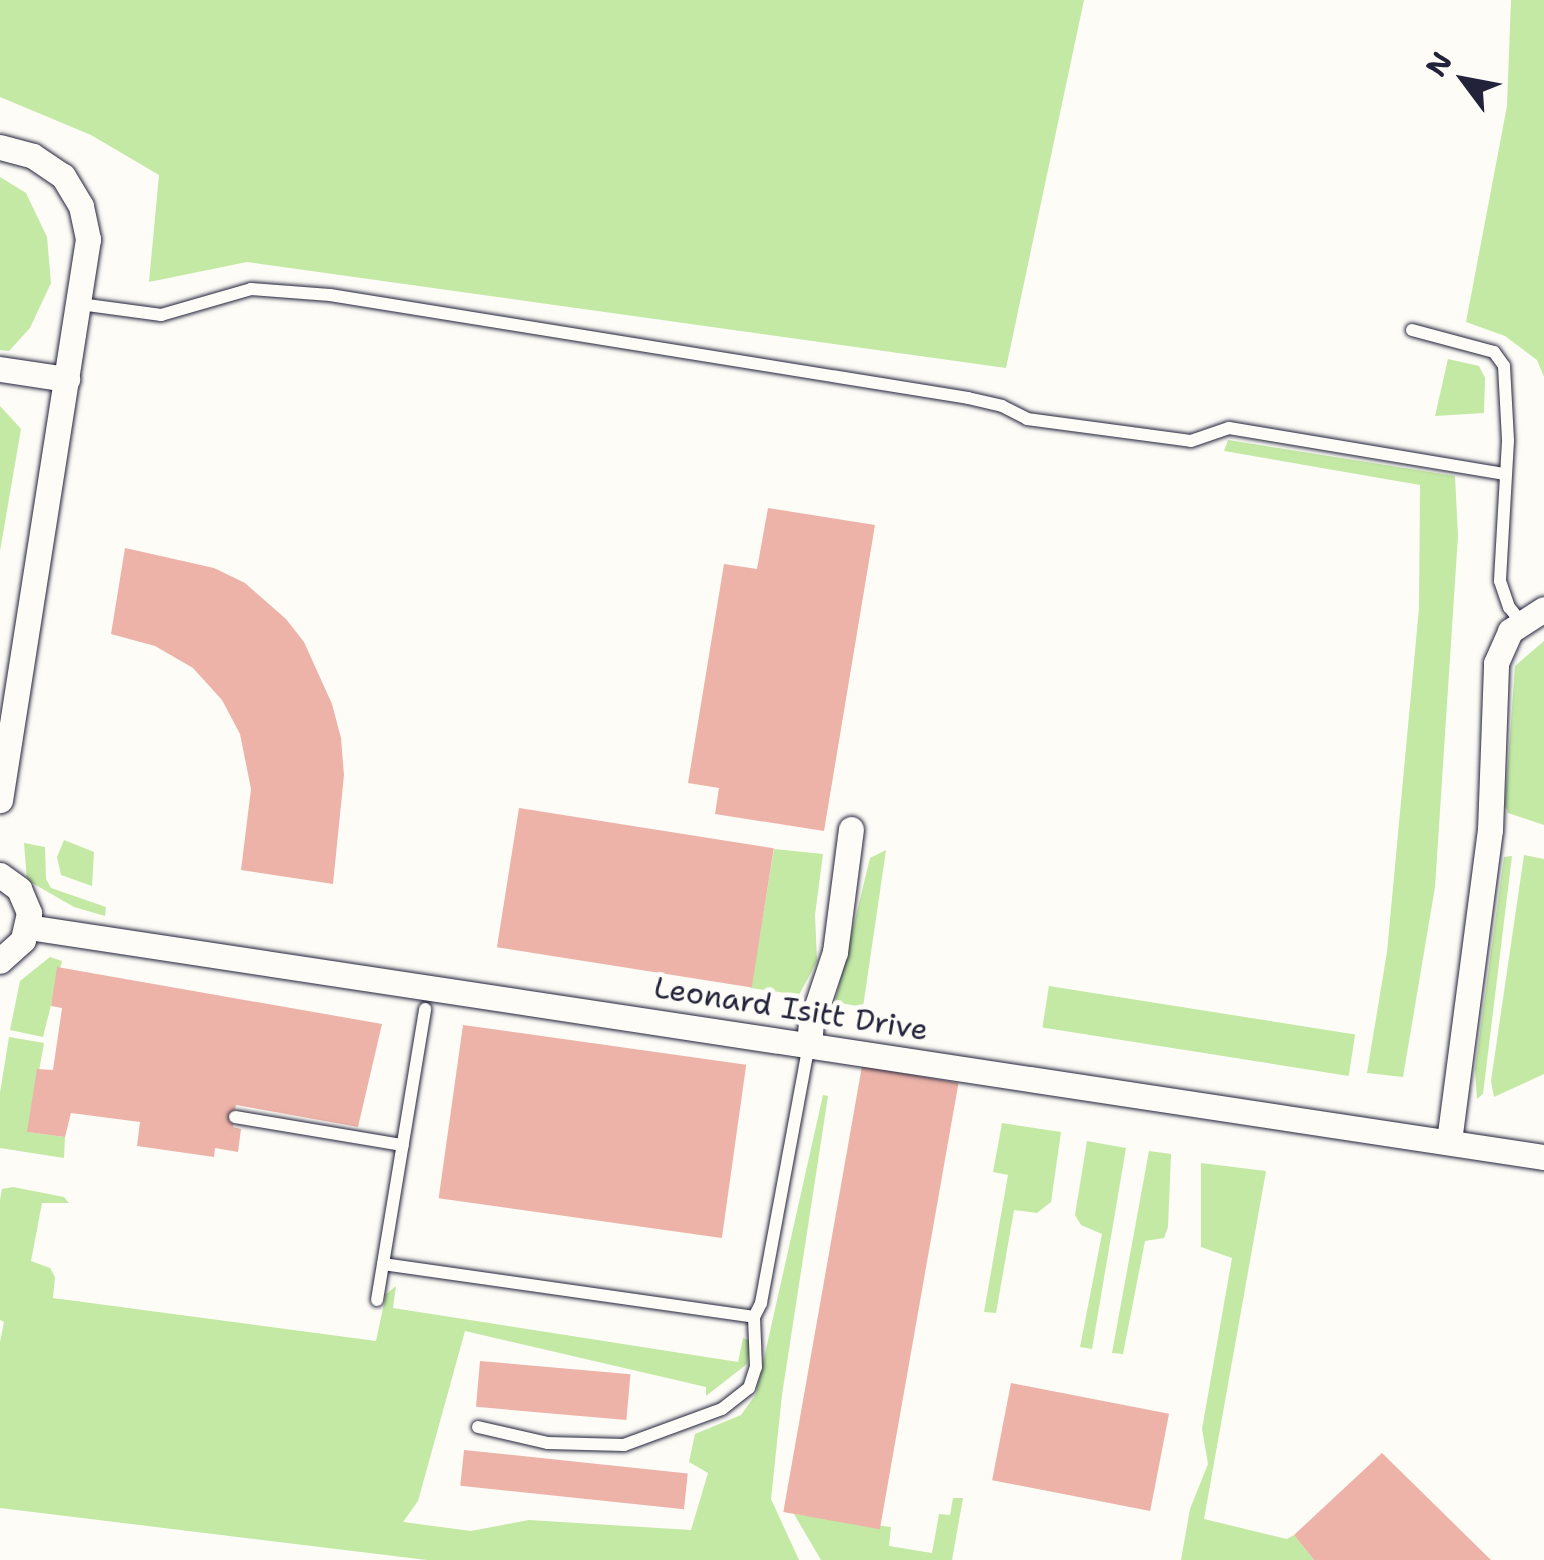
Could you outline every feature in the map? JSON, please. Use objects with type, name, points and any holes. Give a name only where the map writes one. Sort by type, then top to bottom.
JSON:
[{"type":"street","points":[[0,147],[50,166],[62,176],[82,206],[88,239],[0,800]]},
{"type":"street","points":[[0,369],[66,378]]},
{"type":"street","points":[[1449,1141],[1490,830],[1496,663],[1510,630],[1544,609]]},
{"type":"street","points":[[809,1045],[836,952],[851,829]]},
{"type":"street","points":[[0,875],[19,889],[26,900],[28,927],[14,952],[0,960]]},
{"type":"street","name":"Leonard Isitt Drive","points":[[28,927],[1544,1158]]},
{"type":"lane","points":[[80,304],[161,315],[251,289],[330,295],[968,398],[1002,406],[1027,419],[1191,441],[1229,428],[1505,474]]},
{"type":"lane","points":[[1412,330],[1494,352],[1504,366],[1508,382],[1500,581],[1509,607],[1520,622]]},
{"type":"lane","points":[[377,1300],[425,1009]]},
{"type":"lane","points":[[478,1427],[548,1443],[624,1445],[722,1409],[748,1388],[758,1347],[754,1317],[760,1303],[809,1045]]},
{"type":"lane","points":[[235,1117],[402,1145]]},
{"type":"lane","points":[[382,1264],[754,1317]]},
{"type":"green space","points":[[0,0],[1084,0],[1006,368],[247,262],[149,282],[159,175],[91,135],[0,97]]},
{"type":"green space","points":[[1511,0],[1544,0],[1544,377],[1537,360],[1505,336],[1466,322],[1507,106]]},
{"type":"green space","points":[[0,177],[26,193],[47,237],[51,283],[30,328],[9,351],[0,350]]},
{"type":"green space","points":[[1448,359],[1479,366],[1485,378],[1484,413],[1435,416]]},
{"type":"green space","points":[[0,406],[21,429],[0,551]]},
{"type":"green space","points":[[1228,440],[1455,476],[1458,536],[1435,887],[1403,1077],[1367,1073],[1387,952],[1419,608],[1420,485],[1224,451]]},
{"type":"green space","points":[[1544,641],[1544,825],[1508,813],[1505,805],[1515,666]]},
{"type":"green space","points":[[64,840],[94,852],[92,886],[61,875],[57,857]]},
{"type":"green space","points":[[24,843],[45,847],[46,879],[51,888],[106,907],[105,916],[74,907],[27,880]]},
{"type":"green space","points":[[774,849],[823,854],[815,915],[817,961],[799,995],[751,988]]},
{"type":"green space","points":[[886,850],[863,1007],[835,1002],[870,858]]},
{"type":"green space","points":[[1524,855],[1544,859],[1544,1074],[1494,1097],[1491,1081]]},
{"type":"green space","points":[[1512,856],[1483,1094],[1477,1099],[1475,1069],[1504,857]]},
{"type":"green space","points":[[50,957],[62,961],[43,1037],[10,1030],[20,981]]},
{"type":"green space","points":[[1049,986],[1355,1034],[1349,1076],[1042,1027]]},
{"type":"green space","points":[[9,1037],[44,1043],[28,1132],[65,1137],[64,1158],[0,1148],[0,1093]]},
{"type":"green space","points":[[823,1095],[828,1096],[782,1395],[771,1499],[799,1560],[427,1560],[0,1508],[0,1342],[4,1322],[0,1320],[0,1200],[2,1189],[13,1187],[64,1197],[69,1203],[42,1203],[31,1261],[50,1268],[55,1277],[53,1298],[376,1341],[386,1294],[396,1286],[393,1308],[738,1362],[743,1338],[751,1341],[747,1364],[706,1396],[706,1387],[465,1331],[418,1501],[403,1522],[471,1531],[529,1520],[691,1530],[708,1473],[689,1462],[695,1434],[741,1415],[756,1394]]},
{"type":"green space","points":[[1002,1123],[1061,1132],[1051,1202],[1037,1213],[1014,1210],[996,1313],[984,1312],[1008,1175],[993,1172]]},
{"type":"green space","points":[[1087,1141],[1126,1148],[1092,1349],[1080,1347],[1102,1234],[1081,1225],[1075,1215]]},
{"type":"green space","points":[[1149,1151],[1171,1154],[1168,1227],[1164,1238],[1145,1241],[1123,1354],[1112,1353]]},
{"type":"green space","points":[[1201,1163],[1266,1171],[1204,1519],[1287,1539],[1294,1535],[1314,1560],[1181,1560],[1190,1509],[1208,1464],[1202,1429],[1232,1258],[1201,1247]]},
{"type":"green space","points":[[953,1498],[963,1498],[952,1560],[821,1560],[794,1514],[891,1527],[889,1546],[932,1553],[939,1514],[950,1515]]},
{"type":"building","points":[[768,508],[875,525],[824,831],[715,814],[719,788],[688,783],[724,564],[757,569]]},
{"type":"building","points":[[125,548],[214,568],[245,583],[286,619],[304,642],[332,704],[341,738],[344,775],[333,884],[241,870],[251,789],[240,734],[222,700],[193,668],[155,646],[111,634]]},
{"type":"building","points":[[519,808],[774,848],[752,988],[497,947]]},
{"type":"building","points":[[57,967],[382,1024],[358,1127],[236,1105],[233,1127],[241,1129],[238,1152],[215,1148],[214,1157],[137,1146],[140,1122],[71,1113],[65,1137],[27,1132],[37,1069],[53,1070],[62,1008],[51,1006]]},
{"type":"building","points":[[463,1025],[746,1065],[722,1238],[439,1198]]},
{"type":"building","points":[[862,1066],[959,1083],[880,1529],[783,1512]]},
{"type":"building","points":[[480,1361],[630,1374],[626,1420],[476,1407]]},
{"type":"building","points":[[1011,1383],[1169,1414],[1150,1511],[992,1480]]},
{"type":"building","points":[[464,1450],[688,1474],[684,1509],[460,1486]]},
{"type":"building","points":[[1382,1453],[1491,1560],[1314,1560],[1294,1535]]}]
